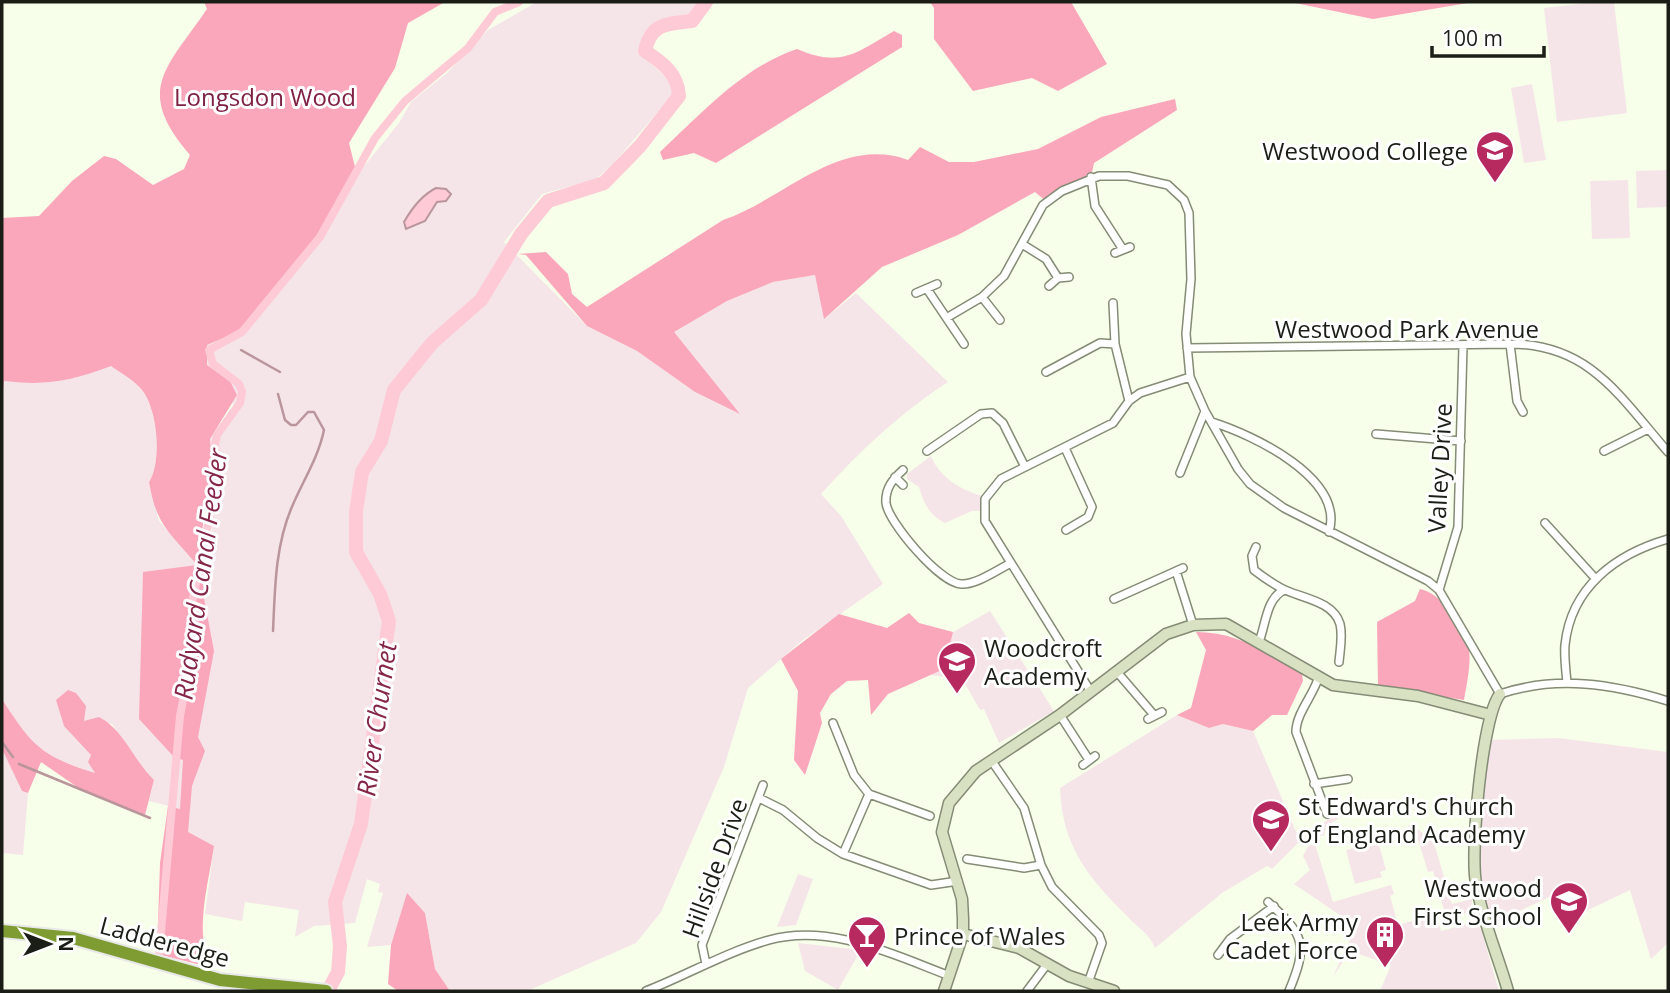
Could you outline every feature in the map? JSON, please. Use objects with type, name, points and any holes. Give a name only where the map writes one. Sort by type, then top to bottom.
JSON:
[{"type":"highway","name":"Ladderedge","points":[[2,931],[73,938],[220,980],[322,990]]},
{"type":"street","points":[[948,317],[982,297],[1004,275],[1043,205],[1062,191],[1091,177],[1128,176],[1159,181],[1184,200],[1189,213],[1191,279],[1187,348],[1191,377],[1205,411],[1238,469],[1250,484],[1284,509],[1428,581],[1439,590],[1500,694]]},
{"type":"street","points":[[1091,177],[1095,206],[1123,249]]},
{"type":"street","points":[[1023,244],[1046,259],[1058,278]]},
{"type":"street","points":[[1049,286],[1058,278],[1069,276]]},
{"type":"street","points":[[916,293],[937,284]]},
{"type":"street","points":[[927,289],[964,344]]},
{"type":"street","points":[[982,297],[999,320]]},
{"type":"street","points":[[1113,303],[1115,344],[1129,401]]},
{"type":"street","points":[[1046,372],[1100,343],[1115,344]]},
{"type":"street","points":[[1510,344],[1517,401],[1522,412]]},
{"type":"street","name":"Westwood Park Avenue","points":[[1187,348],[1510,344],[1550,347],[1580,360],[1668,452]]},
{"type":"street","name":"Valley Drive","points":[[1439,590],[1458,527],[1463,346]]},
{"type":"street","points":[[1091,692],[985,521],[984,506],[994,485],[1113,423],[1129,401],[1147,389],[1191,377]]},
{"type":"street","points":[[1180,473],[1205,411]]},
{"type":"street","points":[[927,451],[981,414],[992,413],[1003,423],[1025,467]]},
{"type":"street","points":[[1212,422],[1267,446],[1309,477],[1330,504],[1332,522],[1329,532]]},
{"type":"street","points":[[1604,451],[1648,429]]},
{"type":"street","points":[[1376,434],[1461,441]]},
{"type":"street","points":[[1065,448],[1092,507],[1088,517],[1066,530]]},
{"type":"street","points":[[903,470],[895,477],[886,493],[890,517],[945,579],[966,584],[1011,564]]},
{"type":"street","points":[[895,477],[903,485]]},
{"type":"street","points":[[1545,523],[1594,577]]},
{"type":"street","points":[[1567,683],[1565,645],[1576,609],[1594,577],[1634,553],[1668,539]]},
{"type":"street","points":[[1256,547],[1252,556],[1254,570],[1284,590],[1297,593],[1332,611],[1340,625],[1339,662]]},
{"type":"street","points":[[1114,599],[1180,569],[1193,625]]},
{"type":"street","points":[[1259,642],[1275,594],[1284,590]]},
{"type":"street","points":[[944,991],[963,934],[962,899],[946,848],[944,817],[964,782],[991,760],[1091,692],[1154,640],[1193,625],[1226,624],[1318,679],[1355,690],[1418,696],[1491,715]]},
{"type":"street","points":[[1117,672],[1155,715]]},
{"type":"street","points":[[1318,679],[1296,725],[1298,740],[1327,814]]},
{"type":"street","points":[[1500,694],[1567,683],[1610,685],[1668,701]]},
{"type":"street","points":[[1500,694],[1491,715],[1474,845],[1475,881],[1508,991]]},
{"type":"street","points":[[1060,715],[1089,761]]},
{"type":"street","points":[[833,723],[854,775],[869,794],[930,816]]},
{"type":"street","points":[[991,760],[1024,808],[1041,864],[1052,887],[1100,935],[1102,943],[1088,983]]},
{"type":"street","points":[[1314,783],[1348,779]]},
{"type":"street","name":"Hillside Drive","points":[[706,964],[702,944],[763,785]]},
{"type":"street","points":[[843,853],[869,794]]},
{"type":"street","points":[[759,798],[783,810],[817,838],[843,853],[931,885],[958,881]]},
{"type":"street","points":[[967,859],[1024,868],[1041,864]]},
{"type":"street","points":[[1218,955],[1230,939],[1271,904],[1291,922],[1302,943],[1300,964],[1289,991]]},
{"type":"street","points":[[963,934],[1019,948],[1088,983],[1114,991]]},
{"type":"street","points":[[646,991],[706,964],[772,940],[815,936],[865,945],[950,976]]},
{"type":"street","points":[[1027,991],[1048,963]]},
{"type":"shaded area","points":[[537,2],[702,2],[691,17],[656,23],[643,34],[643,51],[646,57],[672,83],[673,94],[613,164],[596,179],[542,194],[504,242],[587,326],[637,351],[695,392],[738,413],[673,332],[727,301],[773,282],[815,275],[825,318],[856,293],[948,382],[881,434],[821,494],[841,516],[883,584],[803,640],[748,688],[724,767],[661,912],[636,943],[527,991],[450,991],[435,969],[425,913],[407,894],[391,945],[367,947],[383,893],[378,892],[380,884],[367,879],[355,923],[314,926],[295,937],[299,910],[245,902],[242,921],[205,914],[214,846],[180,829],[180,809],[149,801],[154,780],[131,754],[112,724],[84,721],[83,716],[60,717],[91,755],[96,774],[44,754],[23,733],[2,699],[3,381],[58,381],[111,365],[142,390],[155,422],[156,462],[149,482],[159,521],[198,565],[204,598],[212,519],[209,439],[233,406],[230,381],[207,365],[207,345],[240,331],[335,213],[357,175],[399,123],[411,102],[447,73],[488,30]]},
{"type":"shaded area","points":[[1614,2],[1627,113],[1557,122],[1544,8]]},
{"type":"shaded area","points":[[1532,84],[1546,160],[1524,163],[1511,88]]},
{"type":"shaded area","points":[[1668,170],[1668,207],[1637,208],[1636,171]]},
{"type":"shaded area","points":[[1628,180],[1630,238],[1592,239],[1590,181]]},
{"type":"shaded area","points":[[436,188],[446,189],[451,194],[446,201],[437,202],[425,221],[406,229],[404,222],[410,212],[422,198]]},
{"type":"shaded area","points":[[931,456],[940,471],[953,483],[986,497],[983,511],[972,511],[945,523],[931,513],[919,487],[907,479],[907,474]]},
{"type":"shaded area","points":[[990,611],[1054,711],[999,743],[984,709],[980,710],[960,675],[953,678],[930,675],[944,668],[953,632]]},
{"type":"shaded area","points":[[1177,715],[1209,728],[1223,724],[1253,731],[1300,841],[1328,819],[1356,808],[1326,826],[1324,835],[1298,843],[1272,869],[1267,866],[1222,893],[1155,948],[1146,934],[1100,888],[1080,859],[1066,827],[1060,788]]},
{"type":"shaded area","points":[[1558,738],[1668,752],[1668,943],[1651,959],[1630,890],[1580,914],[1567,889],[1491,924],[1474,869],[1487,740]]},
{"type":"shaded area","points":[[2,749],[22,791],[28,793],[23,855],[2,853]]},
{"type":"shaded area","points":[[1412,824],[1434,843],[1452,904],[1472,899],[1471,911],[1447,921],[1433,871],[1428,872],[1416,833],[1410,835],[1408,826]]},
{"type":"shaded area","points":[[1371,843],[1379,845],[1386,870],[1380,872],[1382,877],[1355,884],[1346,850]]},
{"type":"shaded area","points":[[1315,844],[1333,902],[1391,885],[1394,894],[1390,896],[1398,925],[1436,914],[1441,931],[1475,922],[1481,929],[1499,991],[1380,991],[1391,965],[1350,951],[1333,977],[1356,926],[1294,884],[1310,870],[1303,856],[1308,846]]},
{"type":"shaded area","points":[[798,874],[813,879],[796,925],[777,927]]},
{"type":"shaded area","points":[[798,943],[861,950],[838,990],[805,971]]},
{"type":"green space","name":"Longsdon Wood","points":[[204,2],[445,2],[408,23],[395,68],[349,143],[357,175],[335,213],[240,331],[207,345],[207,365],[230,381],[237,395],[210,439],[213,476],[207,492],[198,565],[209,565],[204,598],[214,651],[198,737],[205,751],[192,786],[188,832],[214,846],[203,925],[207,955],[213,968],[157,954],[160,863],[168,806],[180,809],[183,760],[174,757],[139,719],[143,572],[197,565],[165,528],[152,497],[149,482],[157,449],[152,410],[142,390],[111,366],[59,381],[4,381],[2,402],[2,218],[39,216],[72,181],[104,156],[116,159],[153,185],[184,169],[190,155],[173,133],[163,113],[160,96],[162,80],[169,64],[207,9]]},
{"type":"green space","points":[[930,2],[1071,2],[1107,64],[1058,91],[1032,78],[973,91],[934,39],[934,8]]},
{"type":"green space","points":[[1290,2],[1474,2],[1373,19]]},
{"type":"green space","points":[[894,31],[902,35],[902,47],[716,163],[694,153],[663,160],[660,152],[707,107],[759,67],[797,49],[825,57],[848,55]]},
{"type":"green space","points":[[1175,99],[1177,110],[1094,163],[1091,177],[1047,202],[1035,192],[958,235],[882,267],[824,319],[815,275],[773,282],[727,301],[674,332],[740,414],[695,392],[637,351],[587,326],[526,255],[518,254],[546,252],[568,274],[572,294],[587,307],[723,220],[835,163],[858,156],[883,155],[908,160],[920,147],[949,162],[974,162],[1038,149],[1101,117]]},
{"type":"green space","points":[[1420,589],[1442,602],[1464,633],[1469,647],[1469,662],[1464,700],[1378,686],[1377,622],[1415,601]]},
{"type":"green space","points":[[909,613],[919,623],[953,632],[944,669],[888,694],[871,715],[868,680],[847,681],[831,694],[820,713],[822,723],[805,775],[794,760],[798,691],[781,659],[839,614],[887,628]]},
{"type":"green space","points":[[1196,632],[1238,639],[1302,673],[1303,681],[1287,715],[1272,715],[1253,731],[1223,724],[1209,728],[1177,715],[1191,708],[1206,650]]},
{"type":"green space","points":[[68,690],[76,693],[86,706],[84,721],[99,717],[108,723],[154,780],[145,815],[80,789],[41,762],[28,793],[22,791],[2,749],[2,699],[30,739],[50,755],[95,773],[88,762],[91,755],[64,726],[56,700]]},
{"type":"green space","points":[[407,893],[425,913],[435,969],[450,991],[398,991],[388,984],[391,945]]},
{"type":"waterway","name":"Rudyard Canal Feeder","points":[[159,955],[180,716],[196,631],[192,603],[218,475],[215,445],[217,435],[240,403],[242,392],[239,384],[213,364],[209,350],[242,332],[320,237],[375,138],[405,101],[468,48],[495,12],[519,2]]},
{"type":"waterway","name":"River Churnet","points":[[328,991],[338,972],[340,946],[335,902],[361,824],[389,621],[380,594],[356,552],[356,512],[362,472],[381,441],[394,390],[432,343],[481,300],[521,234],[548,201],[604,183],[640,146],[679,96],[673,75],[645,51],[651,35],[656,30],[667,24],[692,21],[706,2]]},
{"type":"waterway","points":[[241,350],[280,372]]},
{"type":"waterway","points":[[273,631],[282,539],[291,509],[314,461],[324,430],[314,412],[308,412],[296,425],[291,425],[285,420],[278,394]]},
{"type":"waterway","points":[[2,742],[13,757]]},
{"type":"waterway","points":[[19,764],[150,818]]},
{"type":"place","name":"Westwood College","points":[[1495,184]]},
{"type":"place","name":"Woodcroft Academy","points":[[957,695]]},
{"type":"place","name":"St Edward's Church of England Academy","points":[[1271,853]]},
{"type":"place","name":"Westwood First School","points":[[1569,935]]},
{"type":"place","name":"Prince of Wales","points":[[867,969]]},
{"type":"place","name":"Leek Army Cadet Force","points":[[1385,969]]}]
